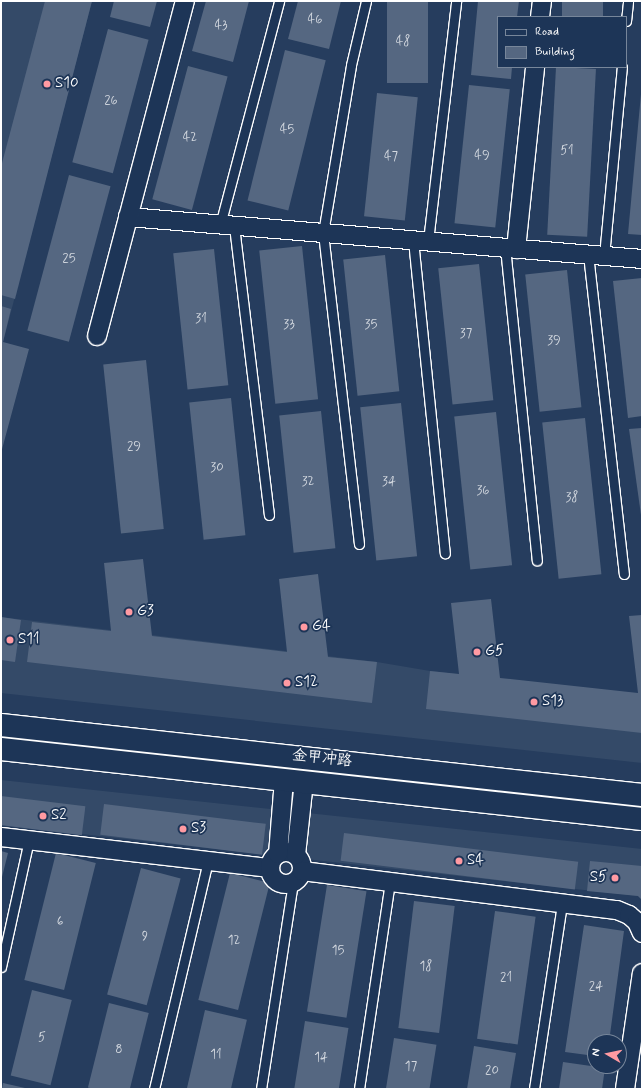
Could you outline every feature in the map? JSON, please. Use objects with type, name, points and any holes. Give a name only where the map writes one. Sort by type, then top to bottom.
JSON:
[{"type":"main road","name":"金甲冲路","points":[[1,725],[642,795]]},
{"type":"main road","name":"金甲冲路","points":[[1,749],[642,819]]},
{"type":"street","points":[[97,336],[185,1]]},
{"type":"street","points":[[540,16],[542,1]]},
{"type":"street","points":[[510,248],[535,68]]},
{"type":"street","points":[[128,217],[642,259]]},
{"type":"street","points":[[294,780],[296,855]]},
{"type":"street","points":[[294,780],[271,873],[277,882],[287,884],[298,877],[390,882],[617,910],[629,915],[637,922],[642,933]]},
{"type":"street","points":[[1,837],[208,860],[274,861],[288,852],[296,855],[301,861],[298,877]]},
{"type":"street","points":[[625,1089],[642,973]]},
{"type":"lane","points":[[269,515],[227,225],[278,1]]},
{"type":"lane","points":[[359,544],[323,233],[351,65],[366,1]]},
{"type":"lane","points":[[445,553],[420,241],[456,1]]},
{"type":"lane","points":[[626,16],[628,1]]},
{"type":"lane","points":[[622,68],[596,255],[624,574]]},
{"type":"lane","points":[[510,248],[537,560]]},
{"type":"lane","points":[[1,967],[29,840]]},
{"type":"lane","points":[[154,1089],[208,860]]},
{"type":"lane","points":[[261,1089],[298,877]]},
{"type":"lane","points":[[359,1089],[390,882]]},
{"type":"lane","points":[[534,1089],[562,903]]},
{"type":"shaded area","name":"S10","points":[[1,1],[92,1],[1,350]]},
{"type":"shaded area","points":[[1,617],[377,662],[430,671],[642,694],[642,763],[1,693]]},
{"type":"shaded area","points":[[1,780],[642,849],[642,900],[638,896],[1,825]]},
{"type":"building","name":"S10","points":[[45,1],[92,1],[15,299],[1,295],[1,167]]},
{"type":"building","points":[[114,1],[157,1],[150,27],[110,17]]},
{"type":"building","points":[[206,1],[249,1],[233,62],[192,51]]},
{"type":"building","points":[[298,1],[341,1],[329,49],[288,39]]},
{"type":"building","points":[[387,1],[428,1],[428,83],[387,83]]},
{"type":"building","points":[[478,1],[519,1],[517,16],[497,16],[497,68],[512,68],[511,79],[471,75]]},
{"type":"building","points":[[562,1],[603,1],[603,16],[562,16]]},
{"type":"building","points":[[108,29],[149,40],[113,173],[72,162]]},
{"type":"building","points":[[285,50],[326,60],[288,211],[248,200]]},
{"type":"building","points":[[188,66],[228,77],[192,210],[152,199]]},
{"type":"building","points":[[556,68],[596,69],[587,237],[547,235]]},
{"type":"building","points":[[469,85],[510,89],[495,228],[454,223]]},
{"type":"building","points":[[377,93],[418,97],[405,221],[364,216]]},
{"type":"building","points":[[642,94],[642,235],[628,234]]},
{"type":"building","points":[[69,175],[111,186],[69,342],[27,331]]},
{"type":"building","points":[[302,246],[318,399],[275,404],[259,250]]},
{"type":"building","points":[[214,249],[228,385],[188,390],[173,253]]},
{"type":"building","points":[[385,255],[399,391],[358,396],[343,259]]},
{"type":"building","points":[[479,264],[493,400],[453,405],[438,268]]},
{"type":"building","points":[[567,270],[581,407],[540,412],[525,274]]},
{"type":"building","points":[[642,278],[642,416],[628,418],[613,281]]},
{"type":"building","points":[[1,306],[11,309],[3,342],[29,349],[1,453]]},
{"type":"building","points":[[146,360],[164,529],[121,534],[103,364]]},
{"type":"building","points":[[231,398],[245,535],[204,540],[189,402]]},
{"type":"building","points":[[401,403],[417,556],[376,560],[360,407]]},
{"type":"building","points":[[321,411],[335,548],[294,553],[279,415]]},
{"type":"building","points":[[496,412],[512,565],[470,570],[454,416]]},
{"type":"building","points":[[585,418],[601,574],[559,579],[542,422]]},
{"type":"building","points":[[642,428],[642,515],[641,515],[629,429]]},
{"type":"building","name":"S12","points":[[143,559],[152,636],[287,652],[279,579],[318,574],[328,657],[377,662],[372,703],[27,662],[32,622],[111,631],[104,563]]},
{"type":"building","name":"S13","points":[[491,599],[500,678],[638,693],[629,616],[642,615],[642,733],[426,709],[430,671],[459,674],[451,603]]},
{"type":"building","name":"S11","points":[[1,617],[21,620],[15,662],[1,660]]},
{"type":"building","name":"S2","points":[[1,796],[85,806],[82,835],[1,825]]},
{"type":"building","name":"S3","points":[[104,804],[266,824],[262,855],[100,835]]},
{"type":"building","name":"S4","points":[[344,833],[578,862],[575,890],[341,861]]},
{"type":"building","points":[[1,851],[8,853],[2,877],[1,877]]},
{"type":"building","points":[[56,853],[96,863],[64,990],[24,980]]},
{"type":"building","name":"S5","points":[[590,861],[642,866],[642,900],[638,896],[587,891]]},
{"type":"building","points":[[141,868],[181,879],[147,1005],[107,995]]},
{"type":"building","points":[[230,873],[270,883],[238,1010],[198,1000]]},
{"type":"building","points":[[327,885],[367,891],[346,1018],[307,1011]]},
{"type":"building","points":[[414,901],[455,906],[439,1033],[398,1028]]},
{"type":"building","points":[[495,911],[536,917],[518,1044],[477,1039]]},
{"type":"building","points":[[584,925],[624,931],[610,1034],[587,1034],[587,1055],[565,1052]]},
{"type":"building","points":[[32,990],[72,1000],[50,1085],[11,1075]]},
{"type":"building","points":[[109,1003],[149,1013],[130,1089],[94,1089],[88,1087]]},
{"type":"building","points":[[205,1010],[247,1020],[231,1089],[187,1089]]},
{"type":"building","points":[[305,1021],[348,1028],[339,1089],[294,1089]]},
{"type":"building","points":[[394,1038],[436,1045],[429,1089],[386,1089]]},
{"type":"building","points":[[474,1046],[516,1053],[510,1089],[467,1089]]},
{"type":"building","points":[[563,1062],[587,1065],[587,1074],[604,1074],[602,1089],[559,1089]]},
{"type":"building","points":[[3,1083],[25,1088],[25,1089],[2,1089]]},
{"type":"place","name":"S10","points":[[47,84]]},
{"type":"place","name":"G3","points":[[129,612]]},
{"type":"place","name":"G4","points":[[304,627]]},
{"type":"place","name":"S11","points":[[10,640]]},
{"type":"place","name":"G5","points":[[477,652]]},
{"type":"place","name":"S12","points":[[287,683]]},
{"type":"place","name":"S13","points":[[534,702]]},
{"type":"place","name":"S2","points":[[43,816]]},
{"type":"place","name":"S3","points":[[183,829]]},
{"type":"place","name":"S4","points":[[459,861]]},
{"type":"place","name":"S5","points":[[615,878]]}]
